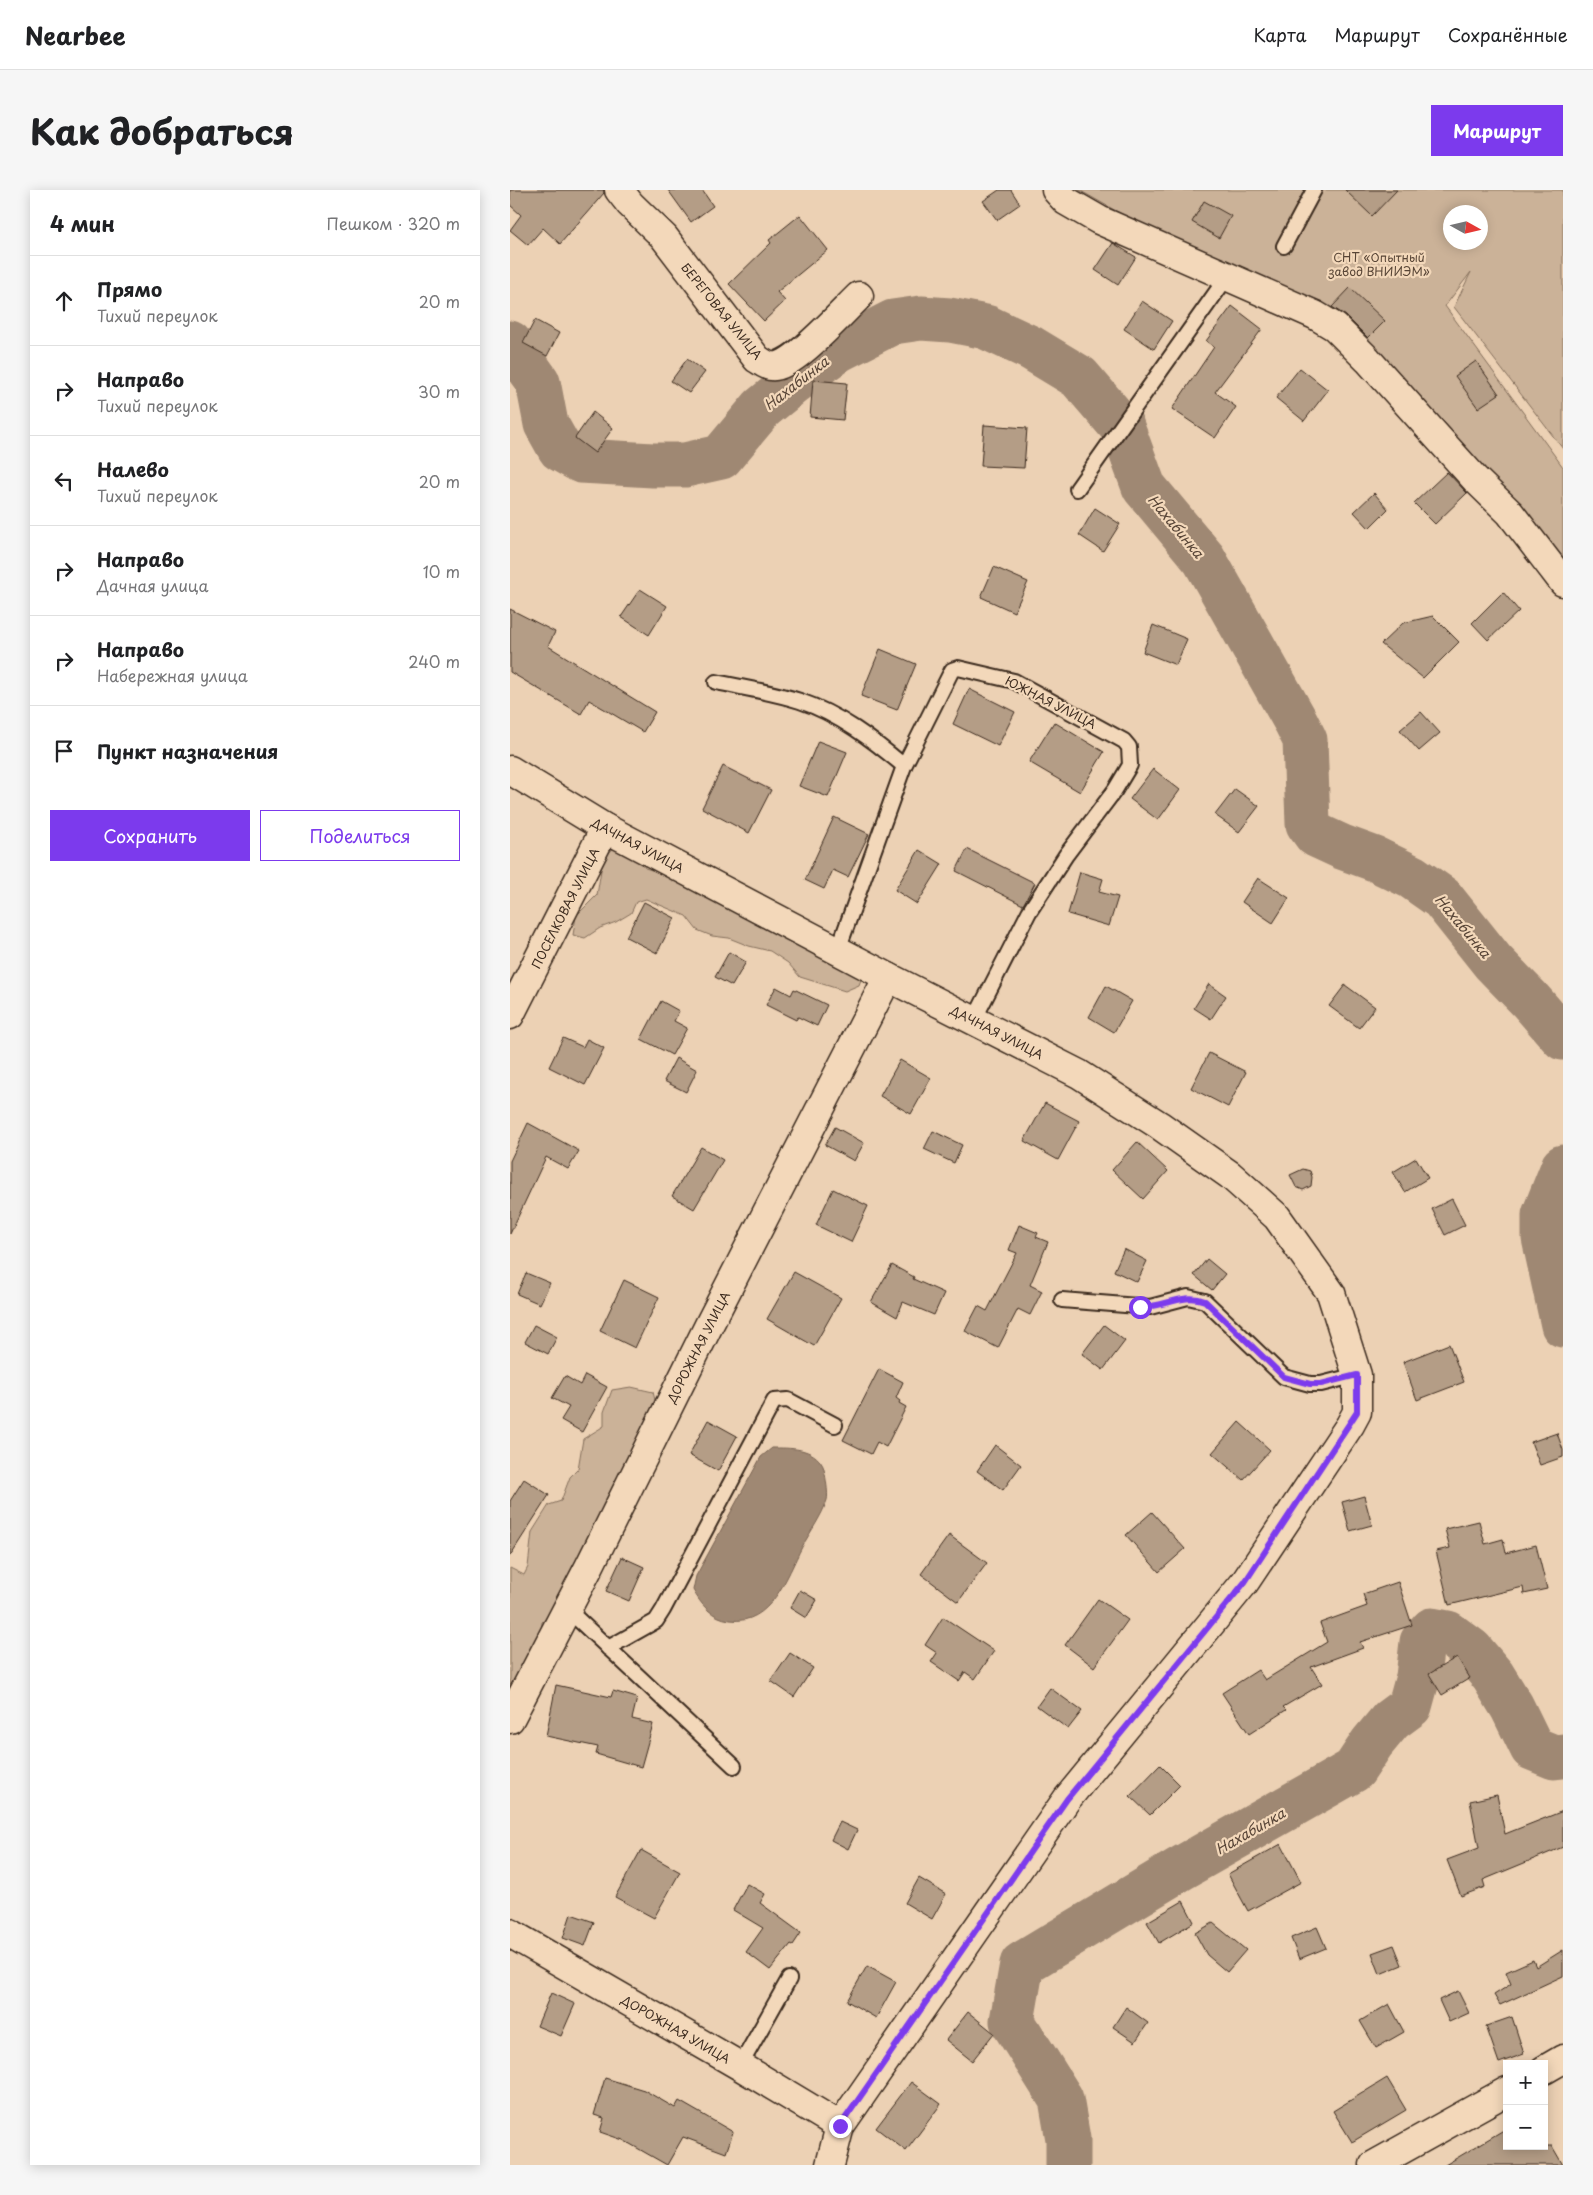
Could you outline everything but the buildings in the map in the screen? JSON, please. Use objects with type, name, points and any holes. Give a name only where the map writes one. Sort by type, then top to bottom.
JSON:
[{"type":"street","name":"БЕРЕГОВАЯ УЛИЦА","points":[[619,190],[630,204],[664,237],[757,359],[771,366],[786,364],[808,346],[859,296]]},
{"type":"street","points":[[1056,190],[1066,201],[1099,220],[1315,315],[1335,327],[1510,514],[1563,582]]},
{"type":"street","name":"ДАЧНАЯ УЛИЦА","points":[[510,770],[606,828],[888,977],[1079,1074],[1159,1125],[1230,1175],[1277,1218],[1331,1293],[1357,1375],[1357,1412],[1245,1582],[1067,1799],[840,2126]]},
{"type":"street","name":"ПОСЕЛКОВАЯ УЛИЦА","points":[[510,1015],[606,828]]},
{"type":"street","name":"ДОРОЖНАЯ УЛИЦА","points":[[510,1718],[567,1609],[713,1316],[888,977]]},
{"type":"street","name":"ДОРОЖНАЯ УЛИЦА","points":[[510,1933],[840,2126]]},
{"type":"street","points":[[1548,2068],[1563,2059]]},
{"type":"street","points":[[1374,2165],[1503,2094]]},
{"type":"street","points":[[830,2165],[840,2126]]},
{"type":"lane","points":[[1284,246],[1314,190]]},
{"type":"lane","points":[[1077,489],[1227,277]]},
{"type":"lane","name":"ЮЖНАЯ УЛИЦА","points":[[838,950],[904,766],[952,670],[958,668],[1014,681],[1124,741],[1130,747],[1130,765],[1066,855],[1029,912],[974,1020]]},
{"type":"lane","points":[[716,682],[767,692],[809,705],[842,720],[873,740],[904,766]]},
{"type":"lane","points":[[1062,1300],[1150,1307],[1188,1297],[1197,1298],[1205,1301],[1284,1377],[1303,1383],[1321,1384],[1357,1375]]},
{"type":"lane","points":[[608,1648],[656,1621],[774,1401],[788,1400],[835,1424]]},
{"type":"lane","points":[[567,1609],[734,1766]]},
{"type":"lane","points":[[740,2066],[788,1979]]},
{"type":"green space","name":"СНТ «Опытный завод ВНИИЭМ»","points":[[1079,190],[1563,190],[1563,449],[1454,307],[1471,272],[1445,306],[1563,467],[1563,562],[1516,502],[1381,359],[1268,281],[1125,216]]},
{"type":"green space","points":[[615,847],[636,852],[645,868],[668,875],[863,974],[859,985],[845,991],[800,977],[788,963],[770,951],[749,946],[729,938],[712,936],[697,930],[686,916],[646,899],[636,902],[631,913],[616,922],[600,928],[585,938],[573,935],[576,916],[597,895],[603,858]]},
{"type":"green space","points":[[631,1387],[653,1392],[657,1408],[556,1611],[542,1622],[541,1635],[510,1695],[510,1568],[524,1575],[528,1567],[532,1532],[549,1505],[561,1501],[570,1477],[578,1469],[583,1439],[604,1426],[604,1412],[612,1390]]},
{"type":"shaded area","points":[[772,1448],[800,1450],[814,1455],[823,1466],[827,1500],[776,1597],[756,1615],[744,1620],[724,1619],[712,1614],[696,1596],[693,1590],[696,1576],[761,1457]]},
{"type":"waterway","name":"Нахабинка","points":[[510,343],[538,382],[546,424],[560,449],[581,461],[685,465],[721,457],[762,408],[799,378],[838,350],[893,322],[921,318],[950,320],[986,327],[1031,348],[1079,377],[1122,427],[1144,487],[1204,559],[1296,722],[1305,740],[1308,824],[1316,835],[1375,859],[1412,877],[1442,898],[1493,962],[1563,1038]]},
{"type":"waterway","name":"Нахабинка","points":[[1563,1167],[1544,1215],[1544,1238],[1563,1325]]},
{"type":"waterway","name":"Нахабинка","points":[[1544,1215],[1563,1177]]},
{"type":"waterway","name":"Нахабинка","points":[[1068,2165],[1068,2139],[1061,2099],[1012,2021],[1022,1964],[1180,1869],[1354,1770],[1372,1743],[1391,1720],[1410,1706],[1418,1677],[1422,1642],[1432,1630],[1448,1633],[1471,1650],[1493,1676],[1512,1707],[1532,1748],[1554,1757],[1563,1756]]},
{"type":"route","points":[[840,2126],[1067,1799],[1245,1582],[1357,1412],[1357,1375],[1321,1384],[1296,1382],[1284,1377],[1205,1301],[1188,1297],[1158,1307],[1140,1307]]}]
